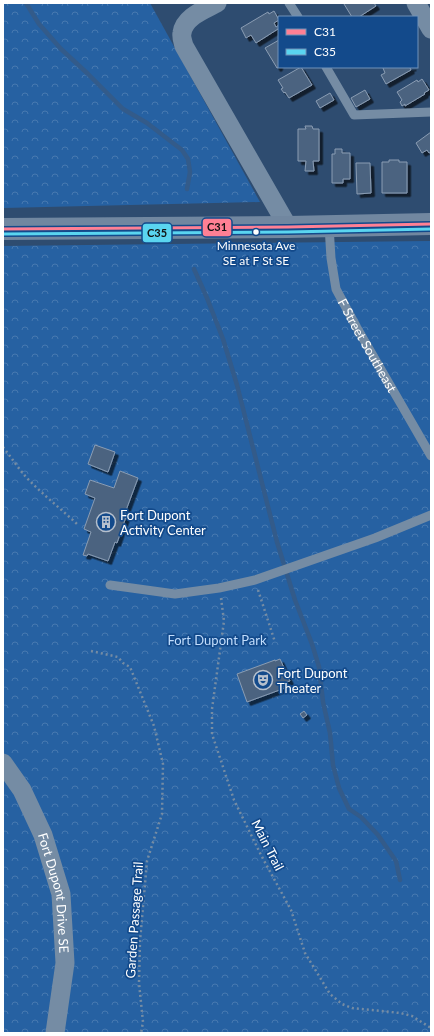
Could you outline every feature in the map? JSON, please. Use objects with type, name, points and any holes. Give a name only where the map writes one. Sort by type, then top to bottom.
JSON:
[{"type":"main road","points":[[3,229],[288,227],[431,224]]},
{"type":"street","points":[[217,3],[191,18],[185,24],[181,34],[184,46],[288,227]]},
{"type":"street","points":[[416,3],[431,29]]},
{"type":"street","name":"Fort Dupont Drive SE","points":[[3,763],[22,790],[43,835],[62,894],[65,963],[55,1033]]},
{"type":"lane","points":[[290,3],[297,16]]},
{"type":"lane","points":[[327,68],[354,115],[431,112]]},
{"type":"lane","name":"F Street Southeast","points":[[329,226],[331,258],[336,289],[431,456]]},
{"type":"lane","points":[[110,585],[175,594],[219,588],[255,580],[276,573],[376,538],[431,516]]},
{"type":"path","points":[[3,447],[26,477],[76,524]]},
{"type":"path","points":[[255,580],[275,642]]},
{"type":"path","name":"Main Trail","points":[[219,588],[224,621],[212,708],[212,734],[234,800],[261,855],[291,910],[305,953],[330,994],[342,1004],[352,1008],[400,1013],[412,1016],[431,1028]]},
{"type":"path","name":"Garden Passage Trail","points":[[91,651],[118,657],[123,663],[130,667],[154,726],[163,764],[162,814],[147,861],[139,983],[143,1022],[141,1033]]},
{"type":"green space","points":[[3,3],[150,3],[260,202],[3,208]]},
{"type":"green space","name":"Fort Dupont Park","points":[[431,241],[431,1033],[3,1033],[3,246]]},
{"type":"building","points":[[374,3],[376,6],[361,16],[351,16],[344,4]]},
{"type":"building","points":[[274,11],[278,21],[274,23],[276,27],[278,26],[278,29],[256,43],[251,35],[246,38],[241,28],[268,12],[269,14]]},
{"type":"building","points":[[278,41],[278,68],[277,68],[265,48]]},
{"type":"building","points":[[302,68],[312,85],[289,98],[281,89],[283,88],[278,80]]},
{"type":"building","points":[[383,68],[410,68],[411,70],[386,84],[381,75],[385,73]]},
{"type":"building","points":[[422,79],[429,90],[405,106],[405,104],[402,106],[400,102],[402,100],[397,92],[417,80],[418,82]]},
{"type":"building","points":[[365,90],[370,99],[356,107],[351,98]]},
{"type":"building","points":[[330,93],[334,100],[320,108],[316,101]]},
{"type":"building","points":[[305,126],[312,126],[313,129],[319,129],[319,161],[313,161],[314,171],[305,171],[306,161],[298,161],[298,129],[306,129]]},
{"type":"building","points":[[431,132],[431,152],[429,153],[427,150],[422,153],[416,143]]},
{"type":"building","points":[[335,149],[342,149],[342,153],[350,153],[350,179],[343,179],[343,183],[332,183],[332,154],[335,154]]},
{"type":"building","points":[[389,160],[407,162],[407,193],[382,193],[382,162],[389,162]]},
{"type":"building","points":[[356,163],[370,163],[371,193],[357,194]]},
{"type":"building","points":[[95,445],[115,452],[108,472],[88,464]]},
{"type":"building","name":"Fort Dupont Activity Center","points":[[120,471],[138,478],[125,513],[127,514],[117,543],[115,542],[108,561],[88,554],[87,556],[83,555],[91,532],[84,529],[95,498],[85,494],[90,480],[114,488]]},
{"type":"building","points":[[280,659],[290,681],[283,683],[285,688],[247,702],[237,674]]},
{"type":"building","points":[[304,711],[307,715],[303,718],[300,714]]},
{"type":"waterway","points":[[26,3],[39,24],[61,49],[123,109],[147,123],[182,150],[188,159],[190,172],[187,189]]},
{"type":"waterway","points":[[194,269],[223,339],[237,385],[277,542],[295,600],[319,667],[323,702],[330,733],[333,765],[339,788],[349,809],[361,817],[378,835],[396,861],[400,880]]},
{"type":"transit line","name":"C31","points":[[3,229],[288,227],[431,224]]},
{"type":"transit line","name":"C35","points":[[3,234],[288,232],[431,229]]},
{"type":"place","name":"Minnesota Ave SE at F St SE","points":[[256,232]]},
{"type":"place","name":"Fort Dupont Activity Center","points":[[106,522]]},
{"type":"place","name":"Fort Dupont Theater","points":[[263,680]]}]
